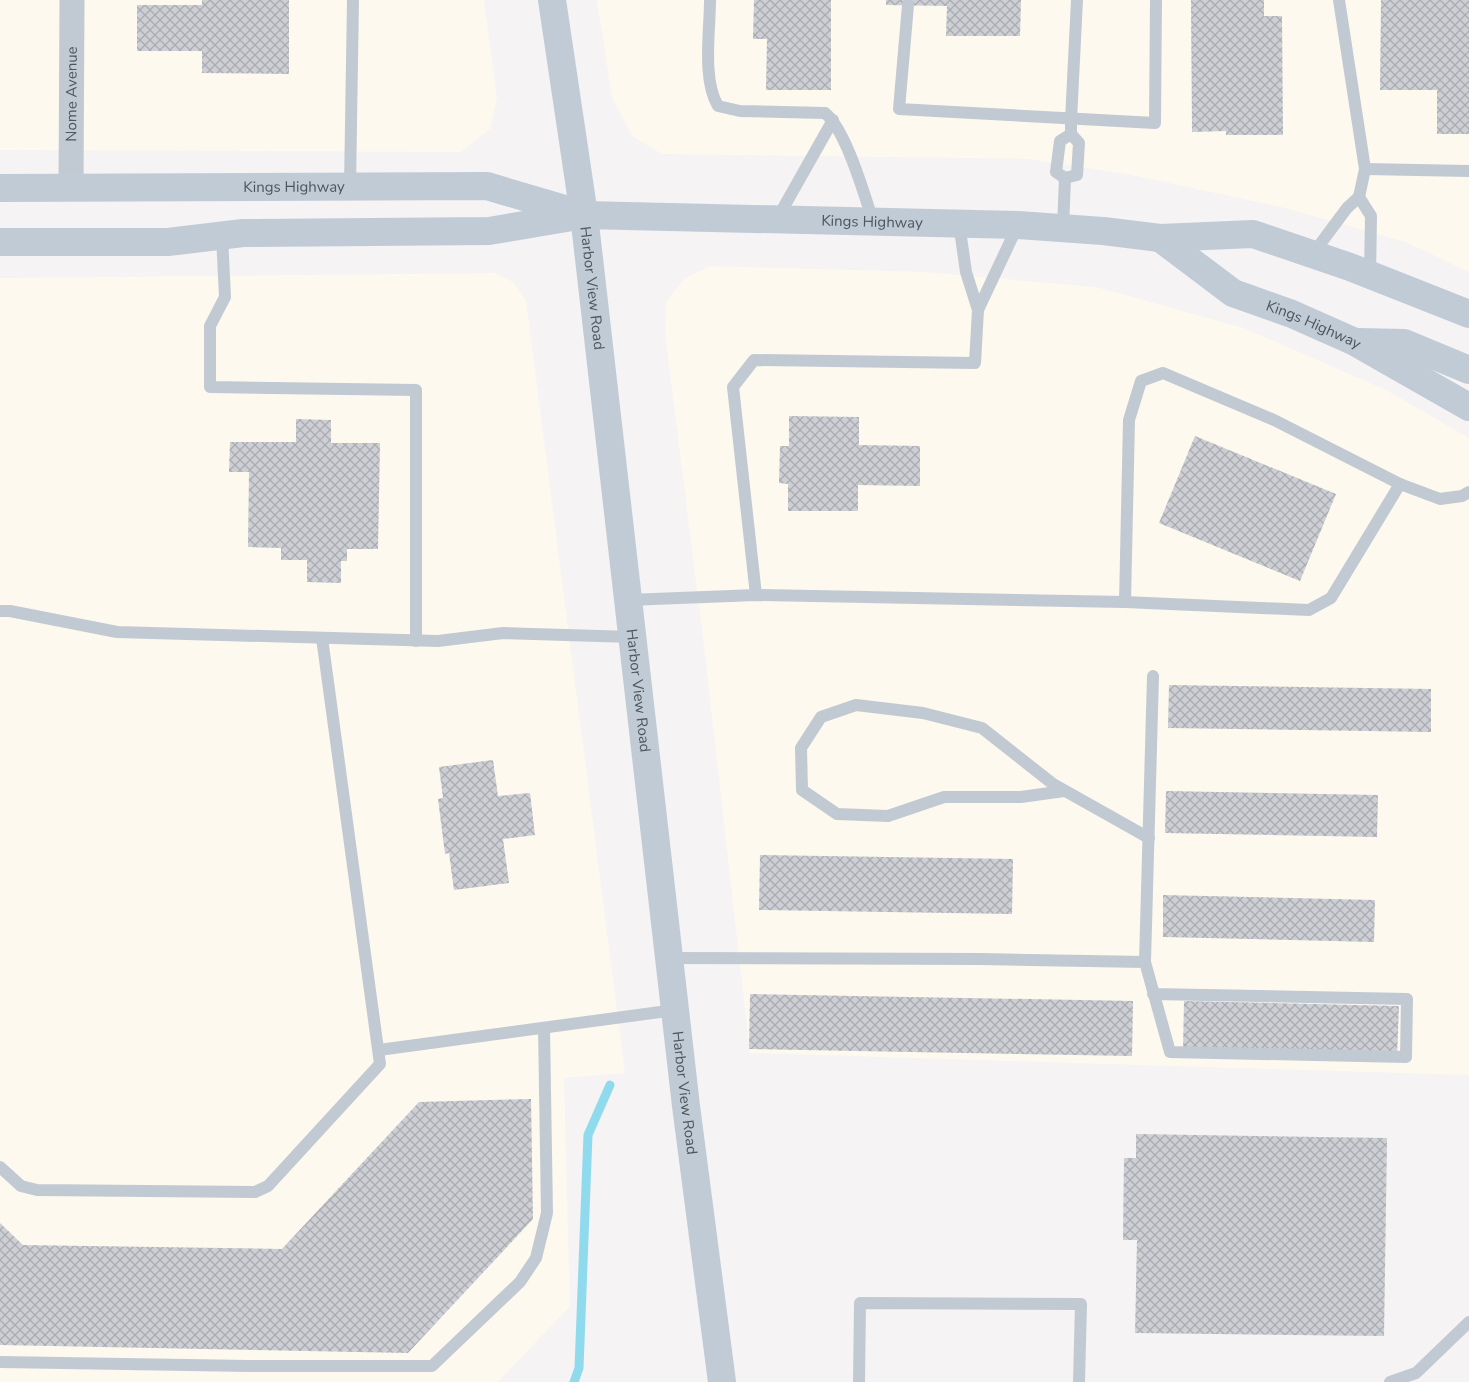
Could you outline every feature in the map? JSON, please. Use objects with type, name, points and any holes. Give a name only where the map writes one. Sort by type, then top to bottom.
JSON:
[{"type":"main road","name":"Harbor View Road","points":[[552,0],[584,215],[675,1010],[722,1382]]},
{"type":"main road","name":"Kings Highway","points":[[0,188],[487,186],[584,215]]},
{"type":"main road","name":"Kings Highway","points":[[0,242],[168,242],[243,233],[489,231],[584,215],[1018,225],[1160,238],[1253,234],[1469,314]]},
{"type":"main road","name":"Kings Highway","points":[[1160,238],[1233,293],[1292,314],[1355,342],[1469,407]]},
{"type":"main road","points":[[1355,342],[1404,343],[1469,370]]},
{"type":"street","name":"Nome Avenue","points":[[71,188],[72,0]]},
{"type":"lane","points":[[350,186],[353,0]]},
{"type":"lane","points":[[710,0],[709,79],[712,96],[718,106],[740,111],[825,113],[833,120],[854,166],[873,221]]},
{"type":"lane","points":[[1071,134],[1060,141],[1056,172],[1066,178],[1077,175],[1079,143],[1071,134],[1077,0]]},
{"type":"lane","points":[[908,5],[900,109],[1155,124],[1156,0]]},
{"type":"lane","points":[[1312,255],[1347,208],[1359,197],[1365,169],[1339,0]]},
{"type":"lane","points":[[777,219],[833,120]]},
{"type":"lane","points":[[1365,169],[1469,171]]},
{"type":"lane","points":[[1063,228],[1066,178]]},
{"type":"lane","points":[[1359,197],[1371,216],[1370,276]]},
{"type":"lane","points":[[959,223],[966,272],[978,310]]},
{"type":"lane","points":[[756,595],[733,387],[754,360],[974,363],[978,310],[1018,225]]},
{"type":"lane","points":[[222,236],[225,298],[210,326],[210,387],[416,390],[416,641]]},
{"type":"lane","points":[[1125,602],[1129,420],[1140,381],[1162,372],[1274,420],[1400,484],[1440,498],[1462,496],[1469,492]]},
{"type":"lane","points":[[628,600],[756,595],[1125,602],[1309,610],[1331,598],[1400,484]]},
{"type":"lane","points":[[0,611],[10,611],[117,632],[416,641],[438,641],[503,633],[632,636]]},
{"type":"lane","points":[[0,1166],[21,1186],[37,1190],[255,1192],[268,1186],[380,1064],[322,638]]},
{"type":"lane","points":[[1154,676],[1145,962],[1170,1052],[1406,1057],[1407,999],[1154,994]]},
{"type":"lane","points":[[1064,791],[1021,797],[944,797],[888,816],[837,814],[802,790],[801,748],[822,717],[856,705],[923,713],[982,728],[1064,791],[1149,838]]},
{"type":"lane","points":[[669,958],[980,959],[1145,962]]},
{"type":"lane","points":[[379,1050],[675,1010]]},
{"type":"lane","points":[[0,1362],[249,1366],[432,1366],[520,1282],[536,1258],[547,1213],[544,1028]]},
{"type":"lane","points":[[859,1382],[860,1303],[1081,1304],[1079,1382]]},
{"type":"lane","points":[[1390,1382],[1416,1373],[1469,1322]]},
{"type":"shaded area","points":[[0,0],[484,0],[497,98],[490,129],[461,152],[0,150]]},
{"type":"shaded area","points":[[597,0],[1469,0],[1469,272],[1408,243],[1281,207],[1131,175],[1029,159],[662,154],[632,136],[612,98]]},
{"type":"shaded area","points":[[711,266],[926,272],[1096,287],[1244,328],[1386,390],[1469,438],[1469,1075],[750,1053],[703,638],[665,333],[666,302],[685,278]]},
{"type":"shaded area","points":[[495,273],[513,282],[526,300],[625,1073],[564,1078],[570,1306],[498,1382],[0,1382],[0,278]]},
{"type":"building","points":[[202,0],[289,0],[289,74],[202,73],[202,51],[137,51],[137,5],[202,5]]},
{"type":"building","points":[[754,0],[831,0],[831,90],[766,90],[767,39],[753,39]]},
{"type":"building","points":[[886,0],[1021,0],[1020,36],[946,36],[947,6],[886,5]]},
{"type":"building","points":[[1191,0],[1264,0],[1264,16],[1282,16],[1283,135],[1226,135],[1226,131],[1192,132]]},
{"type":"building","points":[[1381,0],[1469,0],[1469,134],[1437,134],[1437,90],[1380,90]]},
{"type":"building","points":[[789,416],[859,417],[859,445],[920,446],[920,486],[858,485],[858,511],[788,511],[788,484],[779,483],[780,446],[789,446]]},
{"type":"building","points":[[296,419],[331,420],[331,443],[380,443],[378,549],[347,549],[347,561],[341,561],[341,583],[307,582],[307,560],[281,560],[281,548],[248,547],[249,472],[229,472],[230,442],[296,442]]},
{"type":"building","points":[[1195,436],[1336,494],[1300,581],[1159,523]]},
{"type":"building","points":[[1169,685],[1431,689],[1431,732],[1168,728]]},
{"type":"building","points":[[493,760],[498,796],[530,793],[535,835],[503,839],[509,883],[454,890],[449,853],[445,854],[438,799],[443,798],[439,767]]},
{"type":"building","points":[[1166,791],[1378,795],[1377,837],[1165,833]]},
{"type":"building","points":[[760,855],[1013,859],[1012,914],[759,910]]},
{"type":"building","points":[[1163,895],[1375,900],[1374,942],[1163,937]]},
{"type":"building","points":[[750,994],[1133,1001],[1132,1056],[749,1049]]},
{"type":"building","points":[[1184,1001],[1399,1006],[1397,1056],[1183,1051]]},
{"type":"building","points":[[531,1099],[533,1219],[408,1353],[0,1345],[0,1223],[23,1245],[282,1249],[419,1102]]},
{"type":"building","points":[[1136,1134],[1387,1138],[1384,1336],[1135,1333],[1137,1240],[1123,1240],[1124,1158],[1136,1158]]},
{"type":"waterway","points":[[574,1382],[579,1368],[588,1135],[610,1085]]}]
